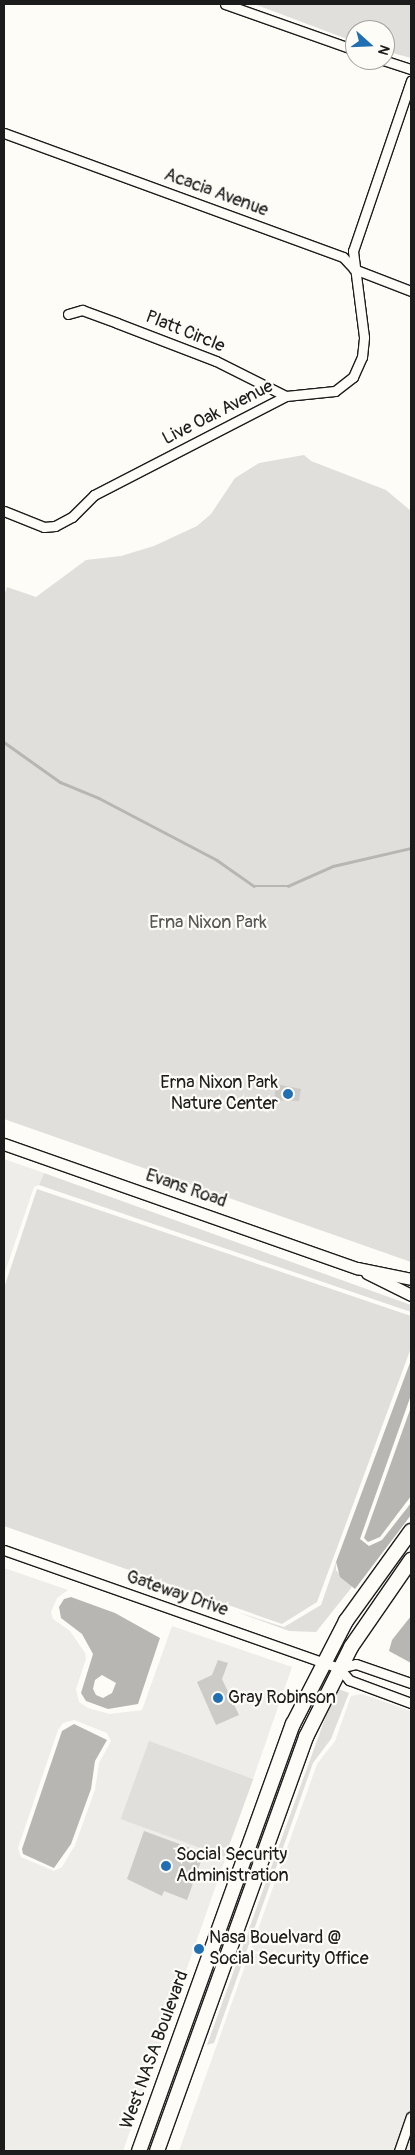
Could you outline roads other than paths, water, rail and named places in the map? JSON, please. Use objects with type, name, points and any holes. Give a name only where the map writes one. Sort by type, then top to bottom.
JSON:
[{"type":"main road","name":"West NASA Boulevard","points":[[139,2151],[279,1758],[323,1662],[357,1606],[411,1531]]},
{"type":"main road","name":"West NASA Boulevard","points":[[157,2151],[299,1753],[339,1668],[411,1560]]},
{"type":"main road","points":[[186,2018],[202,2024]]},
{"type":"street","points":[[224,4],[345,46]]},
{"type":"street","points":[[395,64],[411,69]]},
{"type":"street","name":"Live Oak Avenue","points":[[4,511],[44,527],[55,526],[72,517],[94,494],[286,396],[335,391],[353,377],[362,357],[364,337],[353,251],[411,81]]},
{"type":"street","name":"Acacia Avenue","points":[[4,133],[343,257],[354,269],[411,291]]},
{"type":"street","name":"Platt Circle","points":[[68,314],[82,310],[216,360],[286,396]]},
{"type":"street","name":"Evans Road","points":[[4,1144],[357,1268],[411,1295]]},
{"type":"street","name":"Evans Road","points":[[357,1268],[411,1279]]},
{"type":"street","name":"Gateway Drive","points":[[4,1550],[339,1668],[349,1680],[411,1703]]},
{"type":"street","name":"Gateway Drive","points":[[339,1668],[356,1664],[411,1683]]},
{"type":"street","points":[[399,2151],[411,2117]]},
{"type":"waterway","points":[[4,742],[60,782],[99,798],[217,860],[254,886],[288,886],[333,866],[411,848]]},
{"type":"place","name":"Erna Nixon Park Nature Center","points":[[288,1094]]},
{"type":"place","name":"Gray Robinson","points":[[218,1698]]},
{"type":"place","name":"Social Security Administration","points":[[166,1866]]},
{"type":"place","name":"Nasa Bouelvard @ Social Security Office","points":[[199,1949]]},
{"type":"park label","name":"Erna Nixon Park","points":[[208,923]]}]
